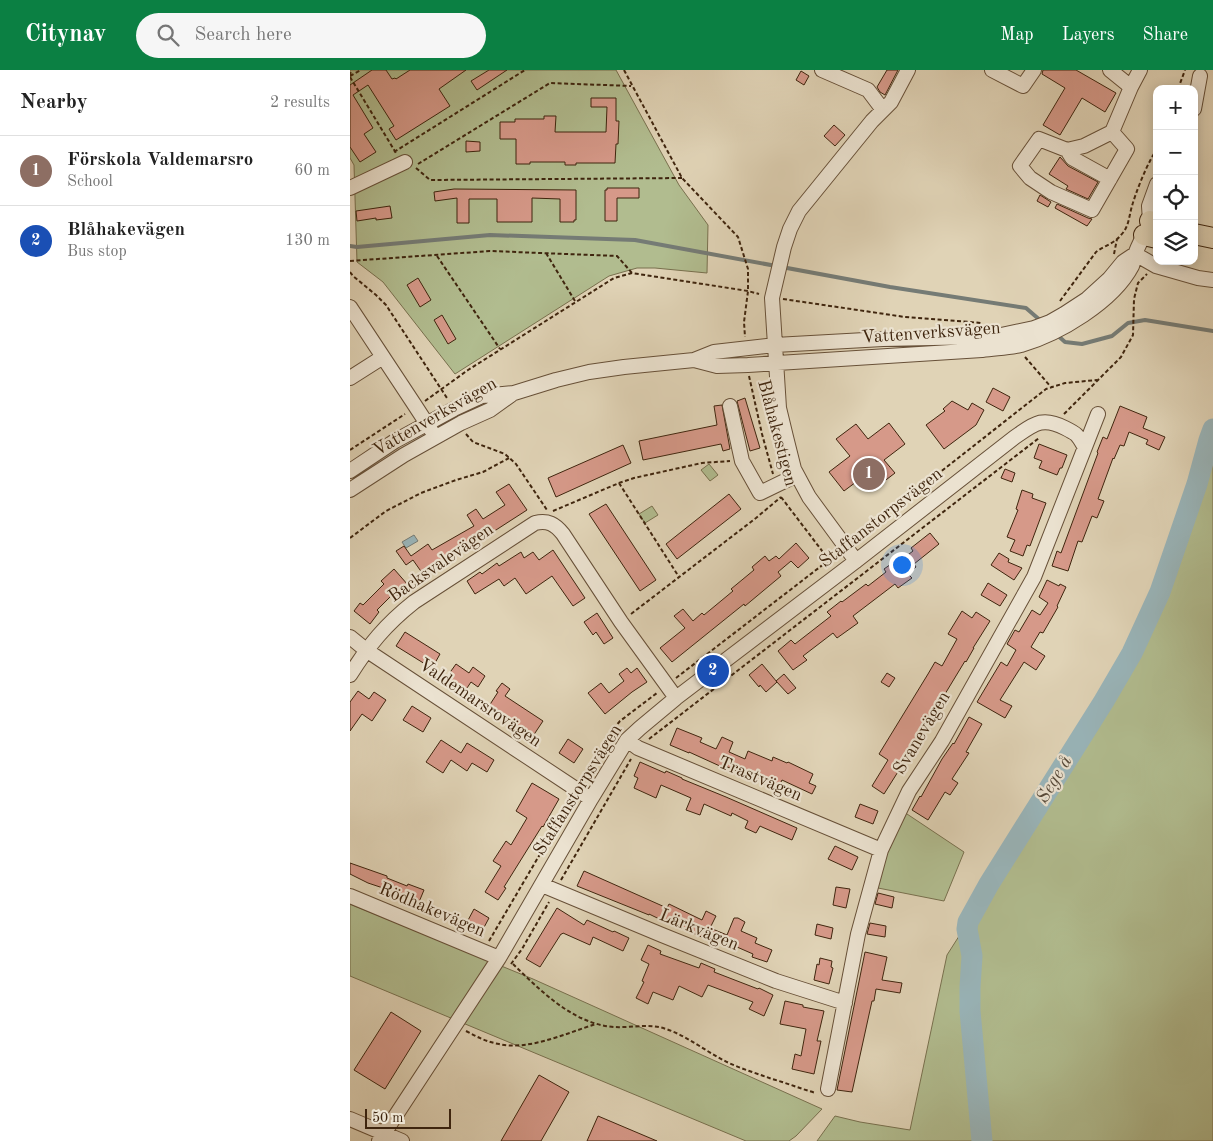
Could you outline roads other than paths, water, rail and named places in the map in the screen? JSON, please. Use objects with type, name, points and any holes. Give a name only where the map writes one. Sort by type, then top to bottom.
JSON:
[{"type":"highway","points":[[1198,235],[1213,238]]},
{"type":"highway","points":[[1198,249],[1213,251]]},
{"type":"street","points":[[822,70],[868,90],[883,110]]},
{"type":"street","points":[[856,561],[809,497],[794,469],[780,408],[773,292],[790,228],[799,211],[872,121],[891,102],[908,70]]},
{"type":"street","points":[[992,70],[1023,86],[1034,70]]},
{"type":"street","points":[[1110,70],[1131,87]]},
{"type":"street","points":[[1112,132],[1127,150],[1092,210],[1051,192],[1030,178],[1020,166],[1038,139],[1067,150],[1084,146],[1112,132],[1140,70]]},
{"type":"street","points":[[1067,150],[1072,158],[1110,179]]},
{"type":"street","points":[[350,188],[405,162]]},
{"type":"street","name":"Vattenverksvägen","points":[[694,360],[717,366],[748,365],[982,350],[1019,345],[1038,332],[1054,326],[1064,314],[1087,299],[1109,279],[1123,262],[1135,254],[1153,226],[1149,206],[1153,195]]},
{"type":"street","points":[[1135,254],[1156,266],[1198,278],[1213,280]]},
{"type":"street","points":[[350,307],[427,423],[434,438]]},
{"type":"street","name":"Vattenverksvägen","points":[[350,471],[395,441],[482,396],[514,393],[588,372],[694,360],[714,352],[775,345],[884,339],[981,337],[1038,332]]},
{"type":"street","points":[[350,378],[383,357]]},
{"type":"street","name":"Vattenverksvägen","points":[[350,490],[404,455],[461,423],[490,410],[514,393]]},
{"type":"street","points":[[730,406],[742,461],[760,493],[779,492],[797,474]]},
{"type":"street","name":"Svanevägen","points":[[828,1089],[858,934],[880,850],[909,791],[942,741],[1034,577],[1098,414]]},
{"type":"street","name":"Staffanstorpsvägen","points":[[381,1137],[455,1025],[502,962],[548,888],[585,795],[633,744],[640,728],[676,698],[1033,425],[1042,422],[1055,423],[1078,435],[1084,446]]},
{"type":"street","name":"Backsvalevägen","points":[[350,675],[382,630],[398,615],[430,590],[535,523],[548,517],[563,534],[621,622],[676,698]]},
{"type":"street","name":"Valdemarsrovägen","points":[[350,637],[366,650],[585,795]]},
{"type":"street","name":"Trastvägen","points":[[633,744],[880,850]]},
{"type":"street","name":"Lärkvägen","points":[[548,888],[776,981],[845,1003]]},
{"type":"street","name":"Rödhakevägen","points":[[350,896],[483,951],[502,962]]},
{"type":"street","points":[[350,1119],[381,1137],[402,1141]]},
{"type":"water","points":[[414,535],[418,541],[406,548],[402,542]]},
{"type":"waterway","points":[[350,246],[357,247],[490,235],[635,240],[890,287],[1026,308],[1041,321]]},
{"type":"waterway","points":[[1056,334],[1065,342],[1082,344],[1112,336],[1128,323],[1145,320],[1213,331]]},
{"type":"waterway","name":"Sege å","points":[[982,1141],[970,1011],[972,956],[967,929],[968,922],[989,884],[1132,653],[1160,592],[1197,484],[1213,429]]},
{"type":"place","name":"Förskola Valdemarsro","points":[[869,474]]},
{"type":"place","name":"Blåhakevägen","points":[[713,671]]}]
